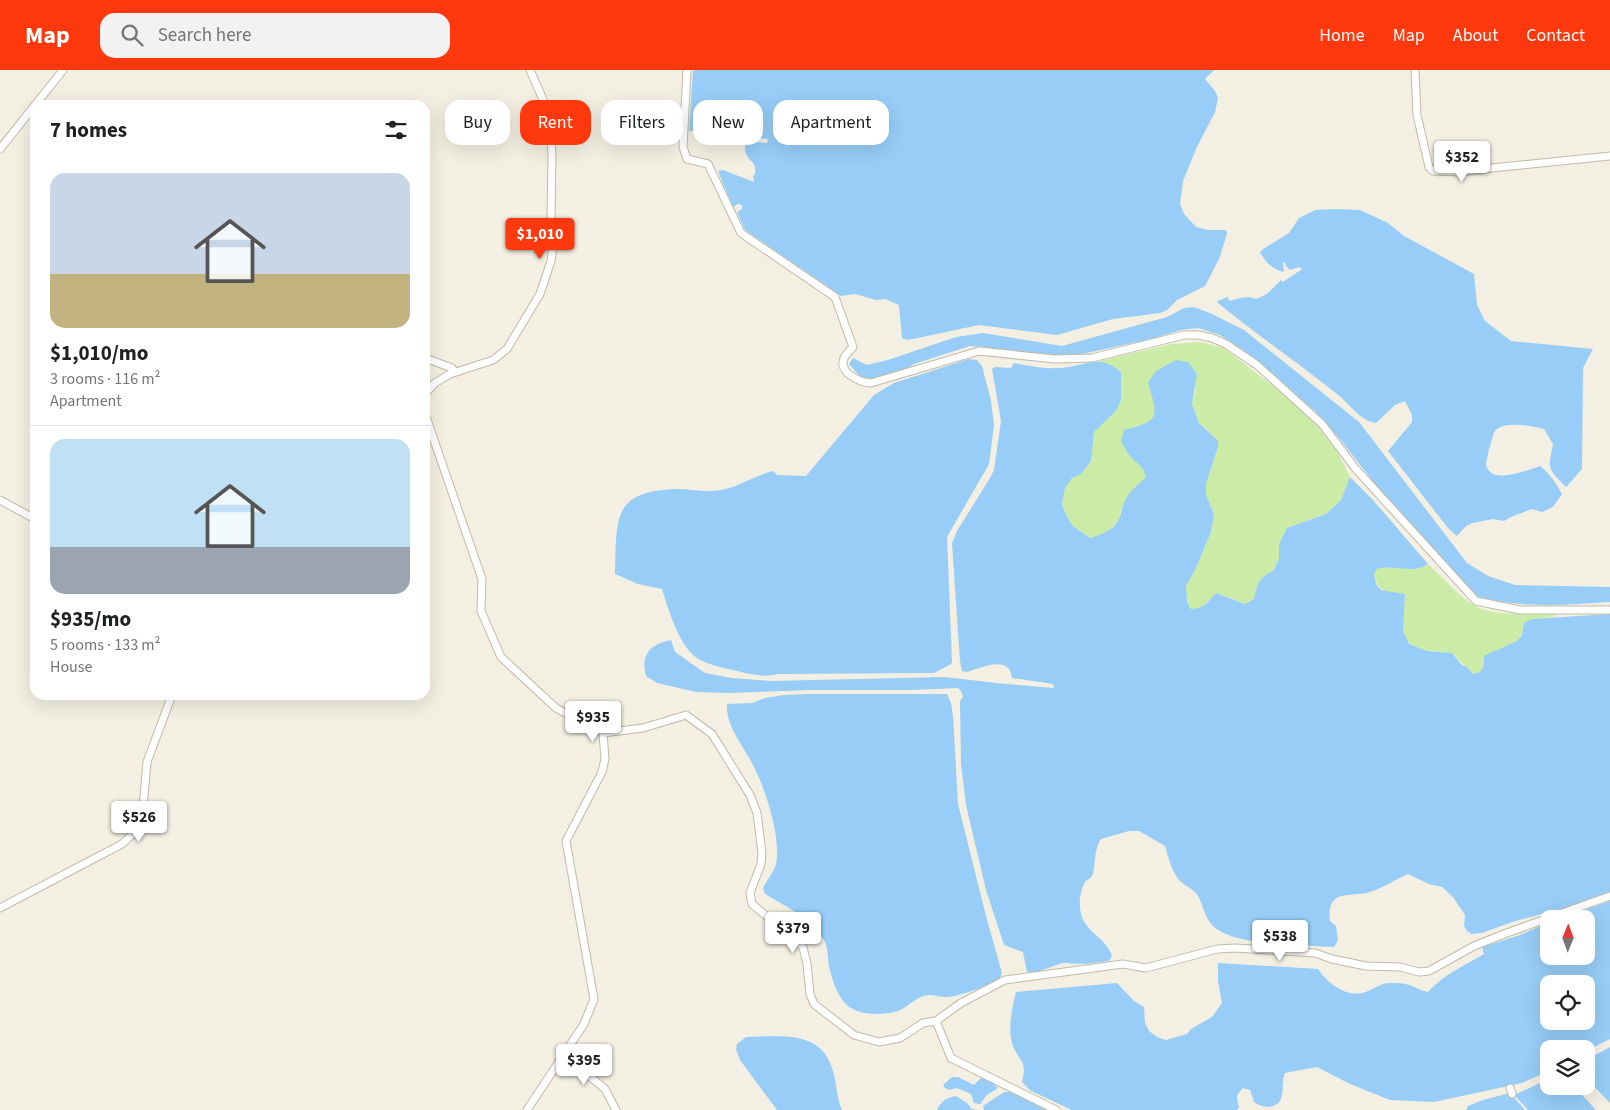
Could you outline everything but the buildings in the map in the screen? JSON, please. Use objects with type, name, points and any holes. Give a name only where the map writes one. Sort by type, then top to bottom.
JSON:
[{"type":"street","points":[[39,100],[63,70]]},
{"type":"street","points":[[430,388],[435,383],[454,372],[493,360],[507,349],[540,294],[551,261],[554,237],[551,215],[552,156],[550,124],[545,104],[530,70]]},
{"type":"street","points":[[688,70],[683,147],[687,159],[708,164],[741,232],[835,297],[853,347],[845,356],[843,364],[848,374],[861,382],[870,383],[979,351],[1055,359],[1092,358],[1184,335],[1199,335],[1212,338],[1226,344],[1257,365],[1322,424],[1355,468],[1476,601],[1520,610],[1610,610]]},
{"type":"street","points":[[1415,70],[1417,115],[1429,167],[1433,171],[1461,172],[1610,156]]},
{"type":"street","points":[[0,149],[30,111]]},
{"type":"street","points":[[430,360],[452,368],[454,372]]},
{"type":"street","points":[[430,428],[482,579],[481,611],[502,657],[556,708],[603,733],[643,728],[686,714],[712,734],[750,795],[757,813],[762,853],[761,864],[750,893],[752,904],[803,947],[810,994],[814,1004],[854,1034],[879,1042],[900,1038],[923,1023],[936,1021],[961,1003],[1005,980],[1123,964],[1146,968],[1217,949],[1315,953],[1332,959],[1366,966],[1400,967],[1419,972],[1429,971],[1474,946],[1610,896]]},
{"type":"street","points":[[0,500],[30,516]]},
{"type":"street","points":[[0,908],[122,844],[134,833],[142,819],[147,762],[170,700]]},
{"type":"street","points":[[527,1110],[584,1024],[594,998],[566,841],[602,772],[606,759],[603,733]]},
{"type":"street","points":[[936,1021],[951,1058],[1056,1110]]},
{"type":"street","points":[[563,1054],[605,1089],[616,1110]]},
{"type":"green space","points":[[1200,342],[1224,348],[1288,398],[1315,423],[1336,450],[1350,477],[1341,500],[1326,514],[1287,528],[1279,544],[1279,559],[1273,571],[1259,582],[1254,599],[1245,604],[1220,594],[1210,599],[1201,609],[1191,609],[1187,602],[1186,586],[1196,568],[1211,532],[1214,514],[1206,495],[1206,484],[1218,448],[1209,431],[1199,423],[1192,404],[1196,387],[1156,409],[1150,421],[1137,427],[1137,463],[1143,469],[1146,477],[1121,509],[1119,520],[1110,529],[1099,536],[1090,538],[1073,526],[1062,504],[1065,488],[1072,478],[1080,475],[1091,461],[1094,432],[1116,411],[1121,372],[1115,367],[1099,361],[1172,344]]},
{"type":"green space","points":[[1428,564],[1463,597],[1482,609],[1513,614],[1553,614],[1554,617],[1532,619],[1517,641],[1482,662],[1483,668],[1480,672],[1473,674],[1452,653],[1427,651],[1409,644],[1403,631],[1405,594],[1384,590],[1378,585],[1374,574],[1377,569],[1416,569]]},
{"type":"water","points":[[693,70],[1214,70],[1205,79],[1218,98],[1215,112],[1196,149],[1183,181],[1180,204],[1184,214],[1196,227],[1208,230],[1226,230],[1227,234],[1219,259],[1205,286],[1177,300],[1167,310],[1160,313],[1113,319],[1057,335],[979,325],[908,340],[902,338],[899,305],[885,299],[876,300],[855,294],[841,296],[745,230],[737,212],[742,209],[742,205],[738,204],[733,207],[718,171],[723,170],[754,182],[755,166],[746,154],[745,145],[763,145],[763,143],[767,143],[768,139],[763,138],[763,100],[693,100],[693,131],[689,131]]},
{"type":"water","points":[[1315,210],[1360,210],[1388,223],[1404,236],[1474,274],[1477,305],[1485,321],[1511,341],[1593,349],[1583,368],[1582,469],[1566,487],[1550,468],[1553,444],[1544,429],[1518,425],[1499,428],[1494,433],[1488,453],[1486,465],[1489,471],[1495,474],[1515,474],[1540,466],[1547,472],[1562,494],[1553,507],[1542,512],[1532,509],[1504,521],[1493,519],[1472,523],[1466,526],[1457,536],[1448,528],[1388,451],[1412,422],[1412,415],[1405,401],[1395,405],[1376,423],[1370,422],[1355,412],[1337,394],[1218,303],[1217,301],[1228,297],[1229,301],[1246,297],[1256,299],[1267,294],[1281,280],[1283,282],[1302,269],[1300,267],[1290,270],[1285,262],[1283,263],[1284,272],[1280,271],[1270,265],[1260,252],[1289,233],[1299,218]]},
{"type":"water","points":[[1194,307],[1244,330],[1359,422],[1467,563],[1488,576],[1515,585],[1610,587],[1610,602],[1543,605],[1509,603],[1476,596],[1394,508],[1339,438],[1315,411],[1256,359],[1220,335],[1198,328],[1181,330],[1151,339],[1064,358],[991,351],[985,347],[970,346],[914,364],[902,371],[865,382],[849,364],[853,358],[867,365],[888,360],[956,337],[983,333],[1062,346],[1167,317],[1184,308]]},
{"type":"water","points":[[969,359],[977,360],[982,366],[991,401],[994,425],[989,464],[947,537],[951,664],[934,673],[778,674],[768,676],[720,667],[697,658],[687,648],[674,624],[662,589],[638,584],[615,574],[618,523],[622,512],[629,502],[640,495],[655,491],[677,489],[703,491],[728,489],[773,471],[777,475],[806,476],[874,395],[894,383]]},
{"type":"water","points":[[1176,360],[1188,362],[1197,374],[1192,404],[1199,423],[1218,441],[1218,447],[1206,484],[1206,495],[1214,514],[1211,532],[1196,568],[1186,586],[1187,602],[1191,609],[1203,606],[1216,593],[1245,604],[1254,599],[1259,582],[1273,571],[1279,559],[1279,544],[1287,528],[1326,514],[1341,500],[1350,477],[1373,500],[1428,564],[1416,569],[1377,569],[1374,574],[1376,584],[1381,590],[1405,594],[1403,631],[1409,644],[1427,651],[1452,653],[1473,674],[1480,672],[1483,668],[1484,656],[1517,641],[1522,635],[1524,623],[1532,619],[1610,614],[1610,892],[1557,910],[1540,910],[1540,914],[1482,933],[1472,934],[1464,926],[1465,915],[1453,897],[1442,887],[1429,884],[1408,874],[1373,891],[1336,898],[1330,910],[1330,921],[1336,926],[1338,940],[1334,947],[1251,941],[1221,932],[1211,924],[1200,899],[1174,873],[1165,846],[1139,831],[1129,831],[1101,839],[1098,844],[1092,876],[1085,883],[1080,895],[1081,915],[1084,922],[1109,949],[1112,956],[1109,961],[1085,964],[1062,963],[1037,972],[1027,972],[1023,952],[1004,945],[986,890],[966,805],[961,764],[960,701],[963,697],[958,688],[729,693],[696,692],[657,683],[646,676],[645,662],[649,651],[658,644],[671,640],[675,652],[705,673],[732,678],[772,681],[945,677],[1054,688],[1053,684],[1012,678],[1010,671],[1001,664],[994,664],[967,672],[962,671],[960,661],[952,543],[957,531],[994,470],[1001,421],[992,369],[995,367],[1011,368],[1014,363],[1055,368],[1099,362],[1113,366],[1121,372],[1121,400],[1116,411],[1094,432],[1091,461],[1080,475],[1072,478],[1065,488],[1062,504],[1073,526],[1090,538],[1103,534],[1117,523],[1127,497],[1146,477],[1143,469],[1129,455],[1121,441],[1124,430],[1145,424],[1154,416],[1154,403],[1148,383],[1156,371]]},
{"type":"water","points":[[947,694],[953,716],[958,804],[1002,973],[999,980],[955,996],[923,996],[894,1012],[872,1014],[857,1011],[846,1004],[834,984],[826,944],[819,932],[798,914],[765,894],[763,888],[776,864],[777,852],[774,824],[760,779],[731,725],[727,704],[752,703],[765,698],[784,695]]},
{"type":"water","points":[[1610,901],[1610,1039],[1595,1046],[1595,1040],[1540,1040],[1540,1075],[1522,1083],[1434,1102],[1390,1100],[1350,1084],[1317,1067],[1285,1073],[1282,1097],[1277,1104],[1270,1107],[1254,1102],[1250,1090],[1243,1088],[1237,1096],[1239,1107],[1237,1110],[1072,1110],[1031,1091],[1022,1082],[1024,1074],[1023,1064],[1012,1043],[1010,1024],[1016,992],[1117,983],[1134,1001],[1144,1007],[1145,1023],[1149,1031],[1157,1037],[1166,1040],[1187,1034],[1191,1029],[1212,1017],[1222,1003],[1218,981],[1218,963],[1318,969],[1333,985],[1346,992],[1361,993],[1390,983],[1405,984],[1428,992],[1447,975],[1484,954],[1482,947],[1520,935],[1540,926],[1540,965],[1595,965],[1595,910],[1584,910]]},
{"type":"water","points":[[746,1037],[796,1038],[808,1041],[818,1047],[826,1055],[832,1068],[842,1110],[777,1110],[740,1060],[736,1049],[737,1044]]},
{"type":"water","points":[[1610,1047],[1610,1103],[1595,1087],[1595,1055]]},
{"type":"water","points":[[952,1077],[958,1077],[974,1085],[982,1077],[992,1082],[998,1088],[987,1095],[980,1104],[974,1103],[971,1094],[957,1088],[949,1090],[945,1088],[943,1085]]},
{"type":"water","points":[[1540,1083],[1540,1095],[1582,1095],[1596,1110],[1528,1110],[1514,1095]]},
{"type":"water","points":[[1004,1092],[1013,1092],[1048,1110],[984,1110],[983,1106]]},
{"type":"water","points":[[1510,1093],[1525,1110],[1466,1110],[1468,1106],[1483,1100]]},
{"type":"water","points":[[956,1096],[967,1103],[972,1109],[978,1110],[937,1110],[945,1100]]}]
